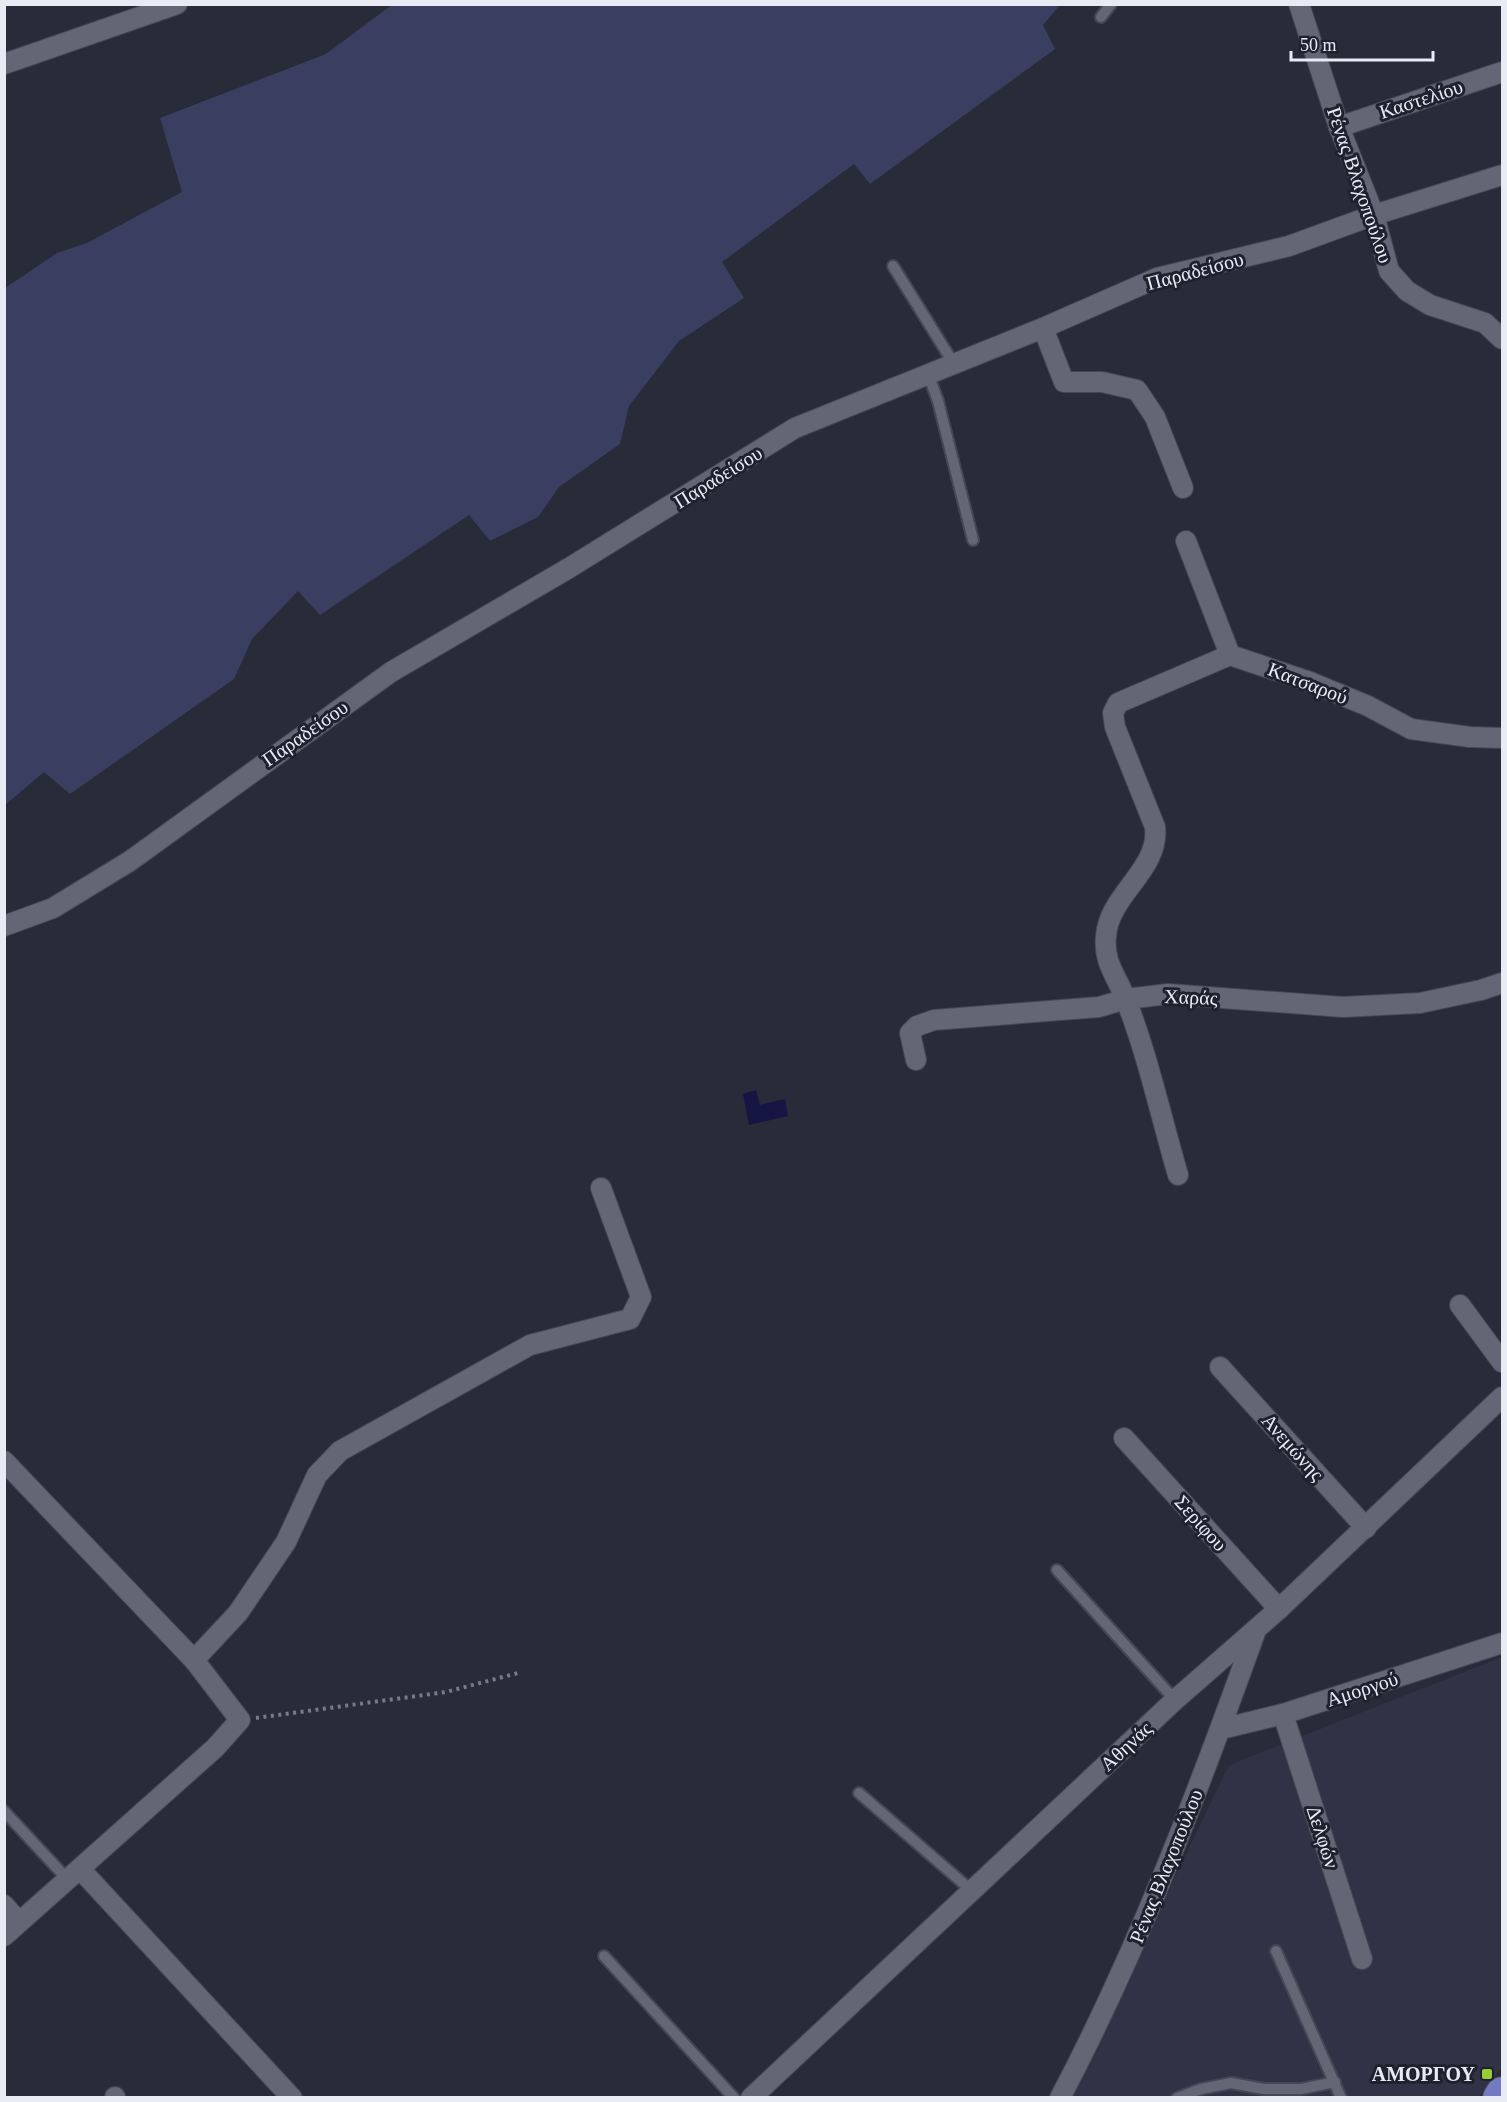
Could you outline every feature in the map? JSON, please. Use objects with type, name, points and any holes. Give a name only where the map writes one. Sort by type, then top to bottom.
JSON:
[{"type":"main road","points":[[1499,2097],[1503,2092]]},
{"type":"street","points":[[4,64],[177,4]]},
{"type":"street","name":"Ρένας Βλαχοπούλου","points":[[1299,4],[1339,127],[1374,215],[1389,272],[1407,291],[1430,304],[1485,323],[1503,339]]},
{"type":"street","name":"Καστελίου","points":[[1339,127],[1503,72]]},
{"type":"street","name":"Παραδείσου","points":[[4,926],[53,908],[130,861],[391,672],[599,550],[795,428],[1043,328],[1157,278],[1289,246],[1374,215],[1503,175]]},
{"type":"street","points":[[1043,328],[1064,382],[1102,382],[1137,390],[1155,417],[1183,488]]},
{"type":"street","points":[[1178,1175],[1126,999],[1105,956],[1106,933],[1115,905],[1152,854],[1157,842],[1155,827],[1115,727],[1113,713],[1118,703],[1230,655],[1186,541]]},
{"type":"street","name":"Κατσαρού","points":[[1230,655],[1310,682],[1368,706],[1411,729],[1470,737],[1503,738]]},
{"type":"street","name":"Χαράς","points":[[916,1060],[910,1033],[916,1026],[934,1020],[1099,1007],[1126,999],[1168,994],[1343,1007],[1420,1003],[1503,983]]},
{"type":"street","points":[[194,1660],[238,1613],[286,1542],[317,1474],[340,1451],[530,1345],[630,1319],[641,1297],[601,1188]]},
{"type":"street","points":[[1460,1305],[1503,1362]]},
{"type":"street","name":"Ανεμώνης","points":[[1220,1367],[1366,1528]]},
{"type":"street","name":"Αθηνάς","points":[[751,2097],[1175,1700],[1279,1609],[1503,1397]]},
{"type":"street","name":"Σερίφου","points":[[1124,1438],[1279,1609]]},
{"type":"street","points":[[4,1461],[194,1660],[240,1720],[215,1749],[143,1810],[75,1875],[4,1936]]},
{"type":"street","name":"Ρένας Βλαχοπούλου","points":[[1060,2097],[1102,2018],[1138,1935],[1221,1729],[1257,1628]]},
{"type":"street","name":"Αμοργού","points":[[1221,1729],[1283,1714],[1503,1643]]},
{"type":"street","name":"Δελφών","points":[[1283,1714],[1362,1959]]},
{"type":"street","points":[[75,1875],[292,2097]]},
{"type":"street","points":[[4,1905],[19,1922]]},
{"type":"lane","points":[[1101,17],[1111,4]]},
{"type":"lane","points":[[893,266],[954,364]]},
{"type":"lane","points":[[928,374],[938,401],[973,540]]},
{"type":"lane","points":[[1057,1570],[1175,1700]]},
{"type":"lane","points":[[859,1793],[972,1891]]},
{"type":"lane","points":[[4,1810],[75,1875]]},
{"type":"lane","points":[[1276,1951],[1341,2097]]},
{"type":"lane","points":[[604,1956],[734,2097]]},
{"type":"lane","points":[[1177,2097],[1231,2083],[1264,2089],[1301,2089],[1335,2082]]},
{"type":"path","points":[[240,1720],[446,1692],[518,1672]]},
{"type":"shaded area","points":[[393,4],[1060,5],[1043,25],[1055,49],[870,184],[854,164],[722,262],[744,298],[679,341],[629,406],[620,444],[559,487],[538,517],[490,541],[469,515],[320,615],[298,591],[252,639],[234,679],[70,794],[44,772],[5,805],[5,288],[57,253],[87,243],[182,192],[160,118],[326,54]]},
{"type":"shaded area","points":[[756,1090],[760,1105],[785,1099],[788,1116],[749,1125],[743,1094]]},
{"type":"shaded area","points":[[1502,1657],[1502,2067],[1479,2097],[1068,2098],[1229,1765]]},
{"type":"place","name":"ΑΜΟΡΓΟΥ","points":[[1487,2074]]}]
